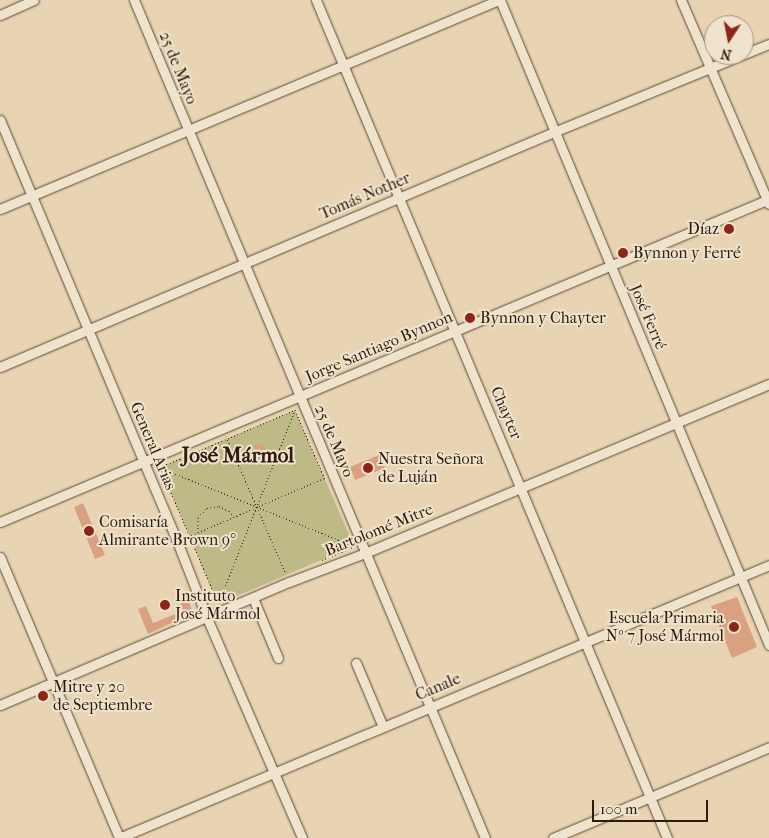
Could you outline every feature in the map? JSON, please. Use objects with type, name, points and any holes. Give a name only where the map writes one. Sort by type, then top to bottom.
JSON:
[{"type":"street","points":[[0,15],[34,0]]},
{"type":"street","name":"25 de Mayo","points":[[134,0],[298,396],[328,476],[365,553],[485,838]]},
{"type":"street","name":"Chayter","points":[[316,0],[667,838]]},
{"type":"street","points":[[0,209],[342,64],[499,0]]},
{"type":"street","name":"José Ferré","points":[[499,0],[769,645]]},
{"type":"street","points":[[681,0],[768,202]]},
{"type":"street","name":"Tomás Nother","points":[[754,50],[769,44]]},
{"type":"street","name":"Tomás Nother","points":[[0,367],[554,132],[718,65]]},
{"type":"street","name":"General Arias","points":[[0,120],[177,541],[211,616],[302,838]]},
{"type":"street","name":"Jorge Santiago Bynnon","points":[[0,522],[610,266],[768,202]]},
{"type":"street","name":"Bartolomé Mitre","points":[[0,705],[289,582],[365,553],[769,384]]},
{"type":"street","points":[[0,558],[119,838]]},
{"type":"street","name":"Canale","points":[[119,838],[769,565]]},
{"type":"street","points":[[253,598],[278,658]]},
{"type":"street","points":[[356,663],[383,727]]},
{"type":"street","points":[[553,838],[769,747]]},
{"type":"path","points":[[211,616],[218,604],[257,507],[295,410],[298,396]]},
{"type":"path","points":[[160,467],[295,410]]},
{"type":"path","points":[[295,410],[328,476],[328,486]]},
{"type":"path","points":[[223,428],[289,582]]},
{"type":"path","points":[[144,462],[354,546],[365,553]]},
{"type":"path","points":[[160,467],[188,532]]},
{"type":"path","points":[[177,541],[328,476]]},
{"type":"path","points":[[198,532],[198,517],[206,508],[212,506],[224,508],[234,517]]},
{"type":"path","points":[[350,538],[354,546]]},
{"type":"path","points":[[191,539],[218,604]]},
{"type":"path","points":[[320,561],[354,546]]},
{"type":"path","points":[[218,604],[227,600]]},
{"type":"shaded area","points":[[295,410],[354,546],[218,604],[160,467]]},
{"type":"building","points":[[261,444],[264,445],[264,455],[257,456],[254,455],[253,448],[254,445]]},
{"type":"building","name":"Nuestra Señora de Luján","points":[[379,455],[385,468],[355,480],[350,467]]},
{"type":"building","name":"Comisaría Almirante Brown 9°","points":[[83,503],[105,555],[95,559],[74,507]]},
{"type":"building","points":[[186,594],[193,613],[148,634],[138,609],[146,606],[153,623],[183,611],[179,597]]},
{"type":"building","name":"Escuela Primaria Nº 7 José Mármol","points":[[737,597],[757,647],[732,658],[711,606]]},
{"type":"place","name":"Díaz","points":[[729,229]]},
{"type":"place","name":"Bynnon y Ferré","points":[[623,253]]},
{"type":"place","name":"Bynnon y Chayter","points":[[470,318]]},
{"type":"place","name":"Nuestra Señora de Luján","points":[[368,468]]},
{"type":"place","name":"Comisaría Almirante Brown 9°","points":[[89,531]]},
{"type":"place","name":"Instituto José Mármol","points":[[165,605]]},
{"type":"place","name":"Escuela Primaria Nº 7 José Mármol","points":[[734,627]]},
{"type":"place","name":"Mitre y 20 de Septiembre","points":[[43,696]]},
{"type":"district","name":"José Mármol","points":[[238,455]]}]
